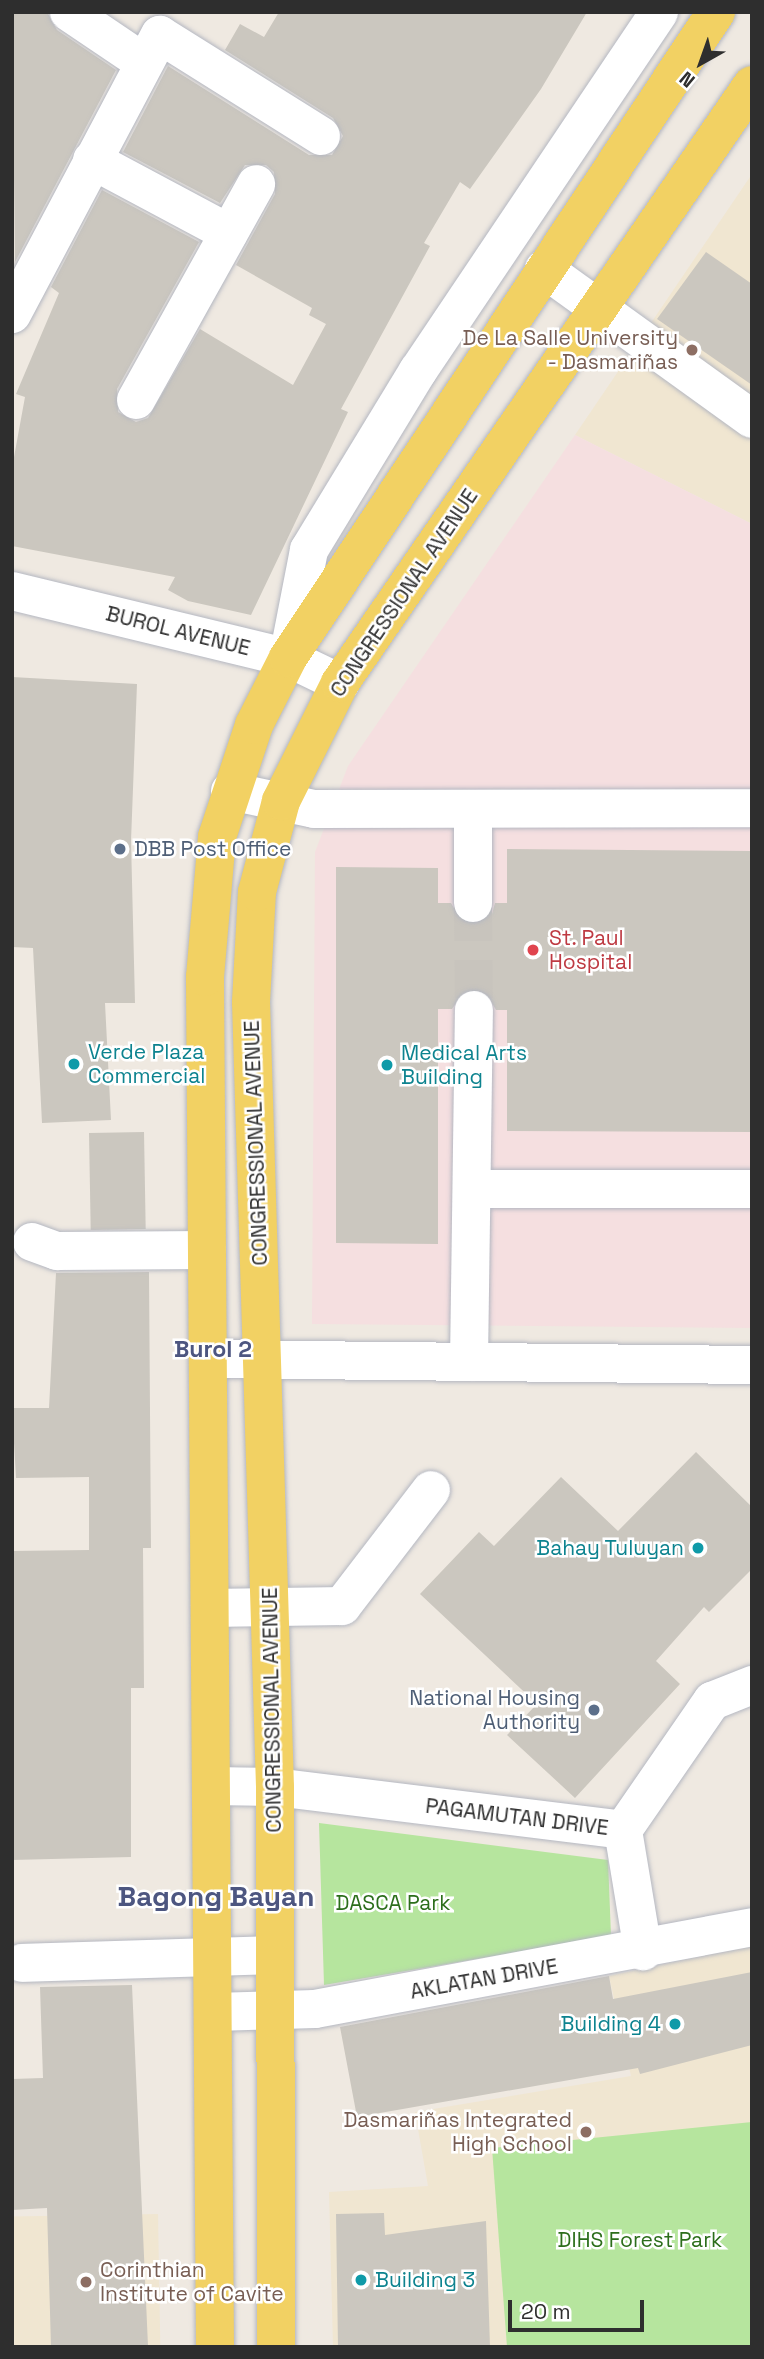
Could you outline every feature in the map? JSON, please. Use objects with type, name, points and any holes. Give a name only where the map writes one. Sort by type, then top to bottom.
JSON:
[{"type":"main road","points":[[215,2347],[205,977],[215,848],[230,791],[288,658],[716,12]]},
{"type":"main road","name":"CONGRESSIONAL AVENUE","points":[[276,2347],[272,2012],[275,1787],[251,956],[257,892],[281,801],[340,683],[752,85]]},
{"type":"street","points":[[69,12],[152,48],[321,136]]},
{"type":"street","points":[[288,658],[309,550],[418,371],[659,12]]},
{"type":"street","points":[[12,314],[152,48]]},
{"type":"street","points":[[92,160],[229,233]]},
{"type":"street","points":[[136,400],[256,184]]},
{"type":"street","points":[[544,269],[752,419]]},
{"type":"street","name":"BUROL AVENUE","points":[[12,591],[288,658],[340,683]]},
{"type":"street","points":[[230,791],[314,809],[752,808]]},
{"type":"street","points":[[473,809],[473,903]]},
{"type":"street","points":[[470,1362],[474,1010]]},
{"type":"street","points":[[473,1189],[752,1189]]},
{"type":"street","points":[[32,1242],[57,1251],[207,1250]]},
{"type":"street","points":[[208,1359],[752,1365]]},
{"type":"street","points":[[210,1608],[342,1606],[431,1490]]},
{"type":"street","name":"PAGAMUTAN DRIVE","points":[[212,1786],[275,1787],[623,1830],[712,1701],[752,1685]]},
{"type":"street","points":[[623,1830],[643,1951]]},
{"type":"street","name":"AKLATAN DRIVE","points":[[214,2012],[272,2012],[643,1951],[752,1927]]},
{"type":"street","points":[[22,1963],[273,1955]]},
{"type":"shaded area","name":"De La Salle University - Dasmariñas","points":[[752,174],[752,524],[575,435]]},
{"type":"shaded area","name":"St. Paul Hospital","points":[[575,435],[752,524],[752,1328],[312,1324],[315,852],[348,766]]},
{"type":"shaded area","name":"Dasmariñas Integrated High School","points":[[752,1945],[752,2347],[333,2347],[329,2192],[428,2186],[415,2112],[631,2076],[609,1976]]},
{"type":"shaded area","name":"Corinthian Institute of Cavite","points":[[158,2214],[160,2347],[14,2347],[12,2217]]},
{"type":"green space","name":"DASCA Park","points":[[319,1823],[608,1860],[611,1936],[324,1985]]},
{"type":"green space","name":"DIHS Forest Park","points":[[752,2122],[752,2347],[507,2347],[492,2148]]},
{"type":"building","points":[[12,12],[47,12],[57,30],[116,70],[15,262]]},
{"type":"building","points":[[279,12],[587,12],[541,89],[470,189],[460,182],[424,243],[430,246],[341,409],[348,412],[251,615],[188,601],[168,590],[175,577],[12,546],[12,468],[25,397],[16,394],[59,293],[51,287],[102,190],[199,242],[117,389],[118,412],[136,422],[148,418],[200,329],[293,385],[326,324],[309,315],[312,308],[236,265],[275,194],[274,172],[266,165],[245,165],[220,203],[123,152],[168,66],[309,155],[332,155],[343,136],[333,118],[225,50],[240,24],[264,37]]},
{"type":"building","points":[[706,252],[752,284],[752,385],[657,319]]},
{"type":"building","points":[[12,677],[137,684],[131,841],[135,1003],[105,1003],[111,1120],[42,1123],[33,948],[12,947]]},
{"type":"building","points":[[507,849],[752,851],[752,1132],[507,1131],[507,1010],[496,1010],[485,991],[464,991],[452,1009],[438,1009],[438,1244],[336,1243],[336,867],[438,868],[438,903],[451,903],[462,922],[474,925],[492,914],[495,903],[507,903]]},
{"type":"building","points":[[144,1132],[146,1229],[91,1230],[89,1133]]},
{"type":"building","points":[[149,1272],[151,1548],[143,1548],[144,1688],[131,1688],[131,1857],[12,1860],[12,1551],[89,1550],[89,1477],[16,1478],[12,1408],[49,1408],[56,1273]]},
{"type":"building","points":[[696,1452],[752,1507],[752,1569],[709,1612],[704,1607],[656,1661],[680,1684],[575,1798],[507,1735],[537,1704],[420,1594],[479,1532],[494,1546],[561,1477],[618,1531]]},
{"type":"building","points":[[752,1972],[752,2045],[640,2074],[638,2068],[357,2117],[340,2027],[609,1976],[613,1999]]},
{"type":"building","points":[[132,1985],[148,2346],[51,2347],[47,2208],[12,2210],[12,2079],[43,2078],[40,1987]]},
{"type":"building","points":[[384,2213],[385,2235],[486,2221],[490,2347],[338,2347],[336,2214]]},
{"type":"tunnel","points":[[473,903],[474,1010]]},
{"type":"place","name":"De La Salle University - Dasmariñas","points":[[692,350]]},
{"type":"place","name":"DBB Post Office","points":[[120,849]]},
{"type":"place","name":"St. Paul Hospital","points":[[533,950]]},
{"type":"place","name":"Verde Plaza Commercial","points":[[74,1064]]},
{"type":"place","name":"Medical Arts Building","points":[[387,1065]]},
{"type":"place","name":"Bahay Tuluyan","points":[[698,1548]]},
{"type":"place","name":"National Housing Authority","points":[[594,1710]]},
{"type":"place","name":"Building 4","points":[[675,2024]]},
{"type":"place","name":"Dasmariñas Integrated High School","points":[[586,2132]]},
{"type":"place","name":"Building 3","points":[[361,2280]]},
{"type":"place","name":"Corinthian Institute of Cavite","points":[[86,2282]]},
{"type":"district","name":"Burol 2","points":[[213,1349]]},
{"type":"district","name":"Bagong Bayan","points":[[216,1896]]}]
